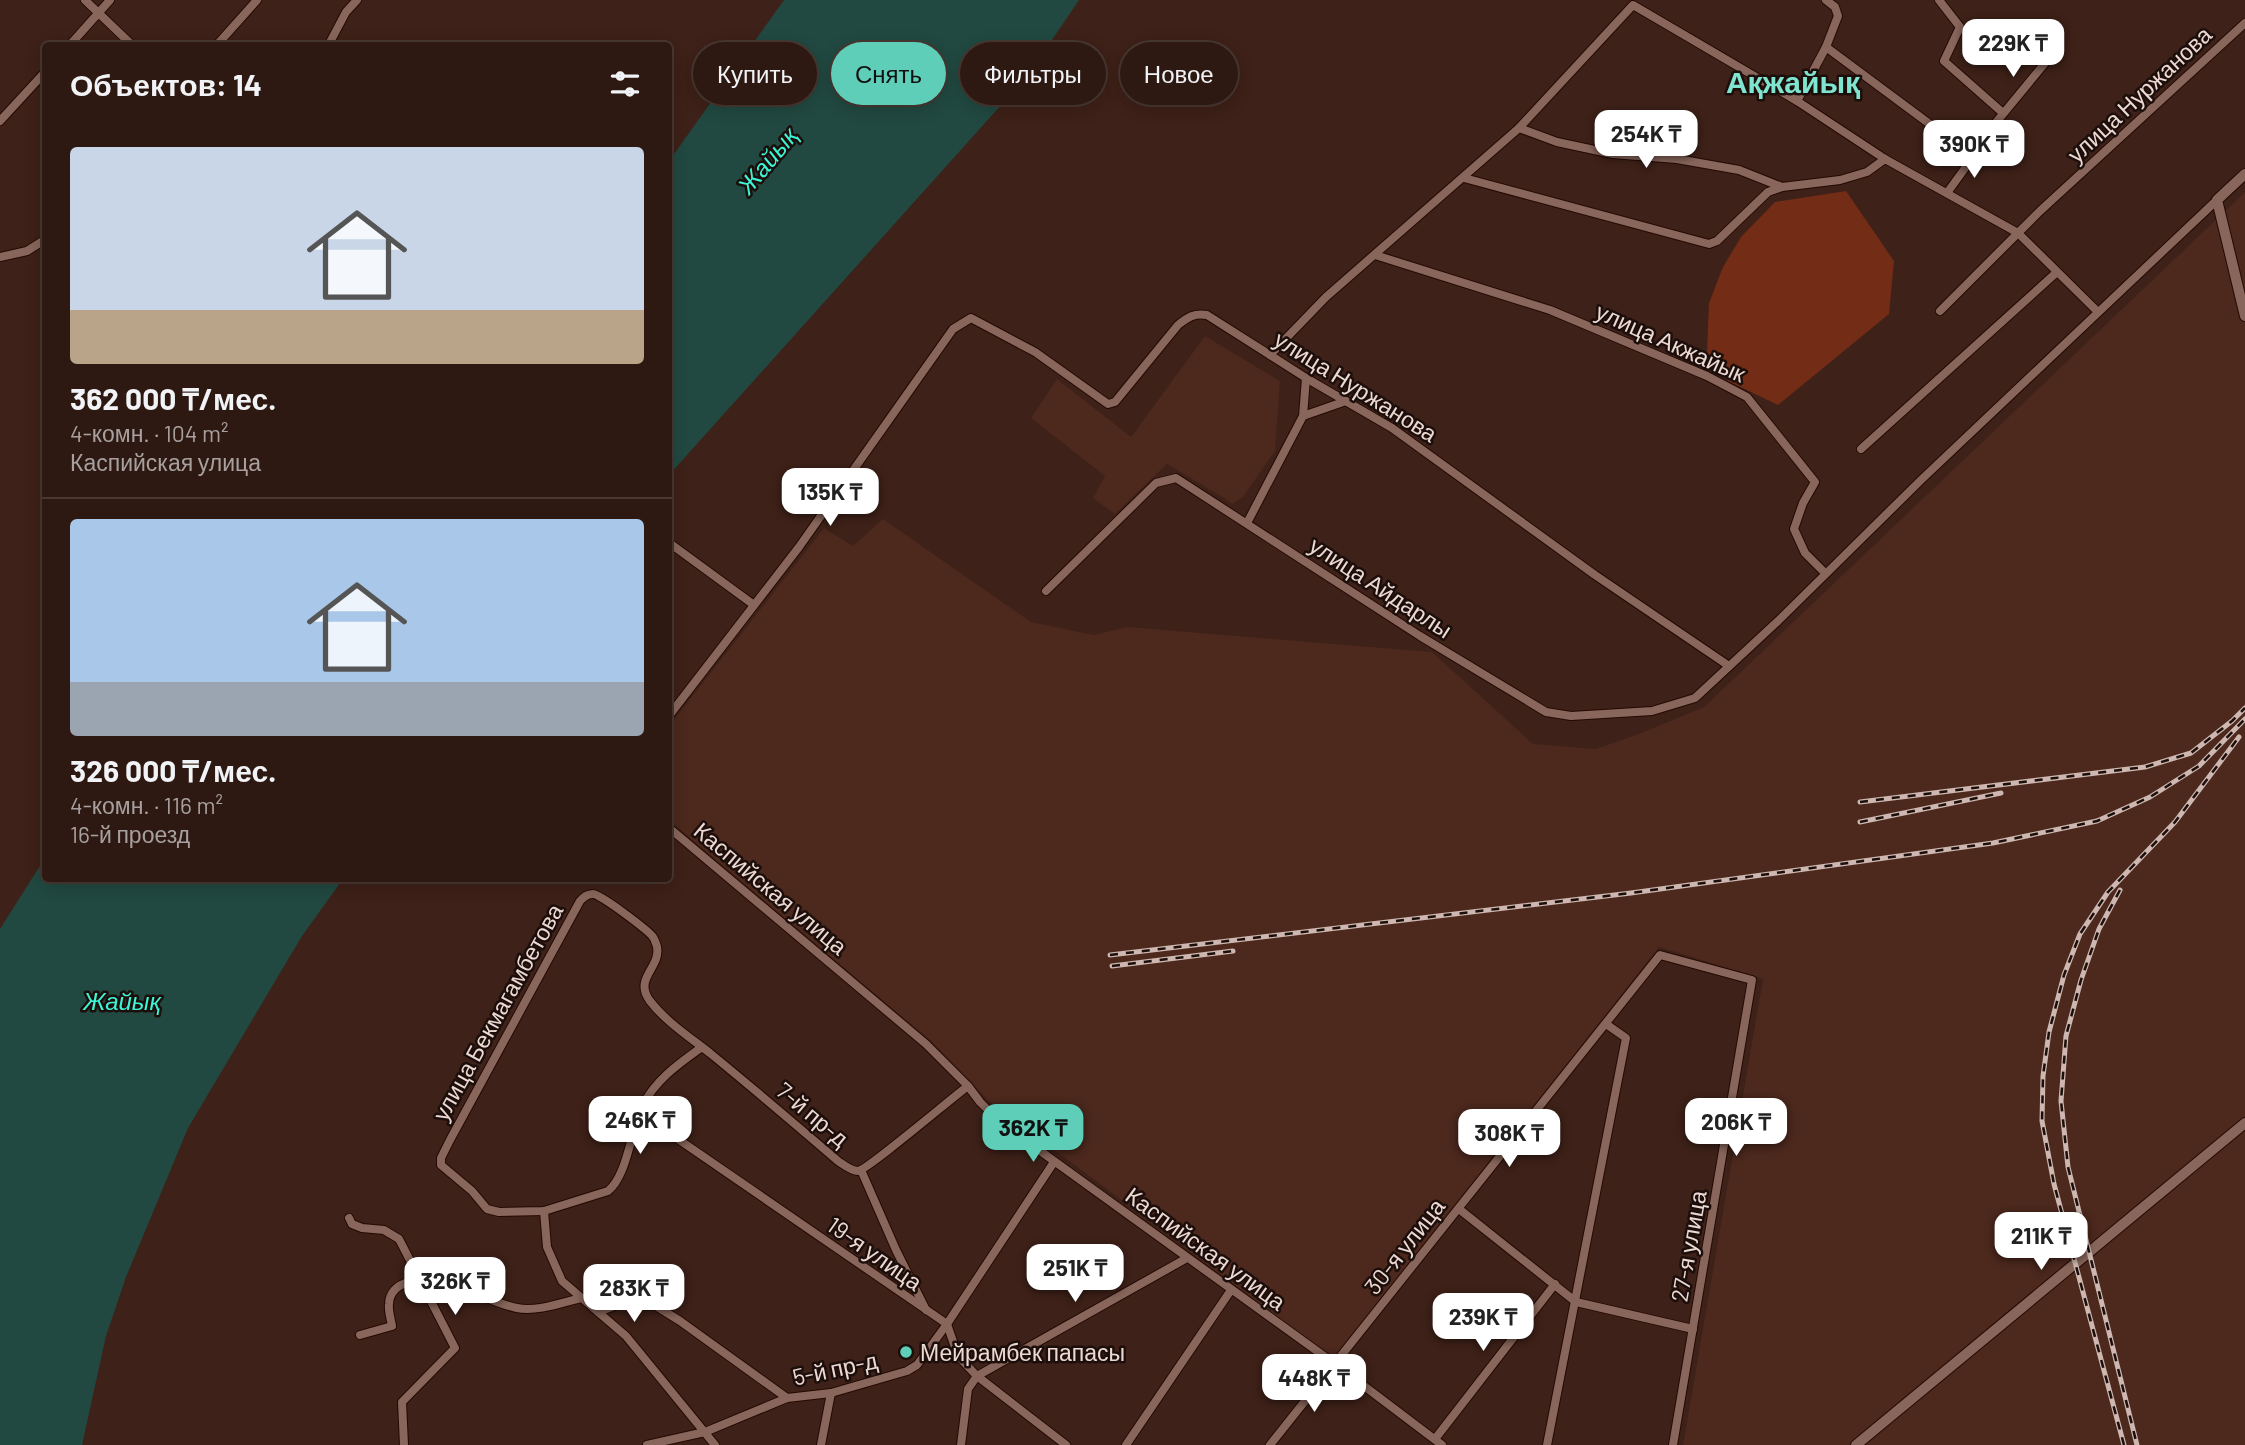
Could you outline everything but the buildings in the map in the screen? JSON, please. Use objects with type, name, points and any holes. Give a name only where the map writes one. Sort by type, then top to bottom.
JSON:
[{"type":"street","points":[[85,0],[129,42]]},
{"type":"street","points":[[73,42],[110,0]]},
{"type":"street","points":[[220,42],[257,0]]},
{"type":"street","points":[[330,42],[346,12],[357,0]]},
{"type":"street","points":[[1797,101],[1826,47],[1838,16],[1835,8],[1826,0]]},
{"type":"street","points":[[1939,0],[1960,27],[1944,61],[2003,113]]},
{"type":"street","points":[[1270,355],[1326,297],[1519,128],[1633,3],[1797,101],[1885,159],[2018,233],[2098,312]]},
{"type":"street","name":"улица Нуржанова","points":[[1940,312],[2018,233],[2245,23]]},
{"type":"street","points":[[1826,47],[1970,154]]},
{"type":"street","points":[[1947,193],[1968,164],[1970,154],[2045,64]]},
{"type":"street","points":[[0,121],[42,75]]},
{"type":"street","points":[[1519,128],[1557,142],[1613,154],[1677,159],[1740,170],[1783,187]]},
{"type":"street","points":[[1464,178],[1709,244],[1717,241],[1768,192],[1783,187],[1840,180],[1867,172],[1885,159]]},
{"type":"street","points":[[2245,174],[2217,200],[2245,316]]},
{"type":"street","name":"улица Айдарлы","points":[[1046,591],[1156,484],[1176,478],[1420,636],[1546,712],[1571,716],[1652,711],[1695,698],[2217,200]]},
{"type":"street","points":[[0,257],[27,251],[42,242]]},
{"type":"street","name":"улица Акжайык","points":[[1375,255],[1550,310],[1707,376],[1748,397],[1815,482],[1803,503],[1794,529],[1805,553],[1825,573]]},
{"type":"street","points":[[1861,449],[2057,272]]},
{"type":"street","name":"улица Нуржанова","points":[[754,605],[799,547],[953,329],[971,318],[1035,352],[1108,404],[1115,402],[1178,325],[1197,314],[1207,315],[1306,378],[1392,428],[1595,575],[1729,666]]},
{"type":"street","points":[[1247,523],[1303,416],[1306,378]]},
{"type":"street","points":[[1303,416],[1346,401]]},
{"type":"street","points":[[672,545],[754,605],[672,712]]},
{"type":"street","name":"Каспийская улица","points":[[672,830],[926,1044],[1000,1122],[1335,1364],[1438,1442]]},
{"type":"street","name":"улица Бекмагамбетова","points":[[544,1211],[499,1212],[487,1209],[472,1191],[446,1170],[442,1165],[442,1158],[547,961],[580,901],[586,895],[598,894],[653,937],[657,954],[645,978],[644,988],[649,1000],[702,1047]]},
{"type":"street","name":"30-я улица","points":[[1270,1445],[1660,955]]},
{"type":"street","name":"27-я улица","points":[[1660,955],[1752,981],[1673,1445]]},
{"type":"street","points":[[1547,1445],[1626,1038],[1606,1024]]},
{"type":"street","points":[[702,1047],[656,1084],[640,1114],[614,1186],[608,1191],[544,1211],[547,1247],[562,1281],[625,1336],[715,1445]]},
{"type":"street","name":"7-й пр-д","points":[[702,1047],[852,1170],[861,1170],[968,1086]]},
{"type":"street","name":"19-я улица","points":[[640,1114],[947,1324]]},
{"type":"street","points":[[1856,1445],[2245,1123]]},
{"type":"street","name":"5-й пр-д","points":[[647,1445],[705,1432],[787,1398],[831,1393],[907,1371],[917,1365],[1054,1162]]},
{"type":"street","points":[[861,1170],[926,1311]]},
{"type":"street","points":[[1459,1209],[1576,1301],[1693,1329]]},
{"type":"street","points":[[349,1218],[352,1224],[384,1230],[399,1239],[455,1348],[402,1402],[404,1445]]},
{"type":"street","points":[[961,1445],[968,1389],[977,1376],[1187,1258]]},
{"type":"street","points":[[360,1335],[392,1326],[389,1304],[393,1290],[401,1283],[443,1280],[520,1309],[544,1307],[580,1298]]},
{"type":"street","points":[[1438,1442],[1555,1284]]},
{"type":"street","points":[[1126,1445],[1231,1290]]},
{"type":"street","points":[[598,1312],[620,1304],[656,1306],[787,1398]]},
{"type":"street","points":[[947,1324],[958,1356],[977,1376],[1066,1445]]},
{"type":"street","points":[[821,1445],[831,1393]]},
{"type":"shaded area","points":[[1846,191],[1894,261],[1889,314],[1778,405],[1728,381],[1707,353],[1709,303],[1723,267],[1741,237],[1775,202]]},
{"type":"shaded area","points":[[2245,192],[2245,1445],[1683,1445],[1763,979],[1659,947],[1334,1359],[989,1101],[931,1041],[672,823],[672,722],[824,528],[853,546],[883,519],[1031,622],[1094,635],[1127,627],[1432,652],[1533,744],[1596,749],[1704,707]]},
{"type":"shaded area","points":[[1205,336],[1280,381],[1275,451],[1243,497],[1232,504],[1167,464],[1115,514],[1093,498],[1105,476],[1031,418],[1057,379],[1131,437]]},
{"type":"water","name":"Жайық","points":[[784,0],[1079,0],[1051,42],[960,42],[960,105],[1001,105],[672,472],[672,157],[709,105],[817,105],[817,42],[754,42]]},
{"type":"water","name":"Жайық","points":[[42,863],[42,882],[341,882],[302,936],[188,1128],[126,1277],[106,1336],[82,1445],[0,1445],[0,929]]},
{"type":"railway","points":[[1860,802],[2145,767],[2191,753],[2245,708]]},
{"type":"railway","points":[[1110,955],[1631,893],[1993,843],[2097,821],[2150,797],[2199,766],[2245,719]]},
{"type":"railway","points":[[2124,1445],[2054,1184],[2042,1121],[2043,1076],[2049,1032],[2064,975],[2080,934],[2108,892],[2175,822],[2239,737]]},
{"type":"railway","points":[[1860,822],[2001,793]]},
{"type":"railway","points":[[2120,890],[2099,929],[2081,980],[2066,1036],[2061,1101],[2068,1167],[2137,1445]]},
{"type":"railway","points":[[1112,966],[1233,951]]},
{"type":"place","name":"Мейрамбек папасы","points":[[906,1352]]},
{"type":"district","name":"Ақжайық","points":[[1793,81]]}]
